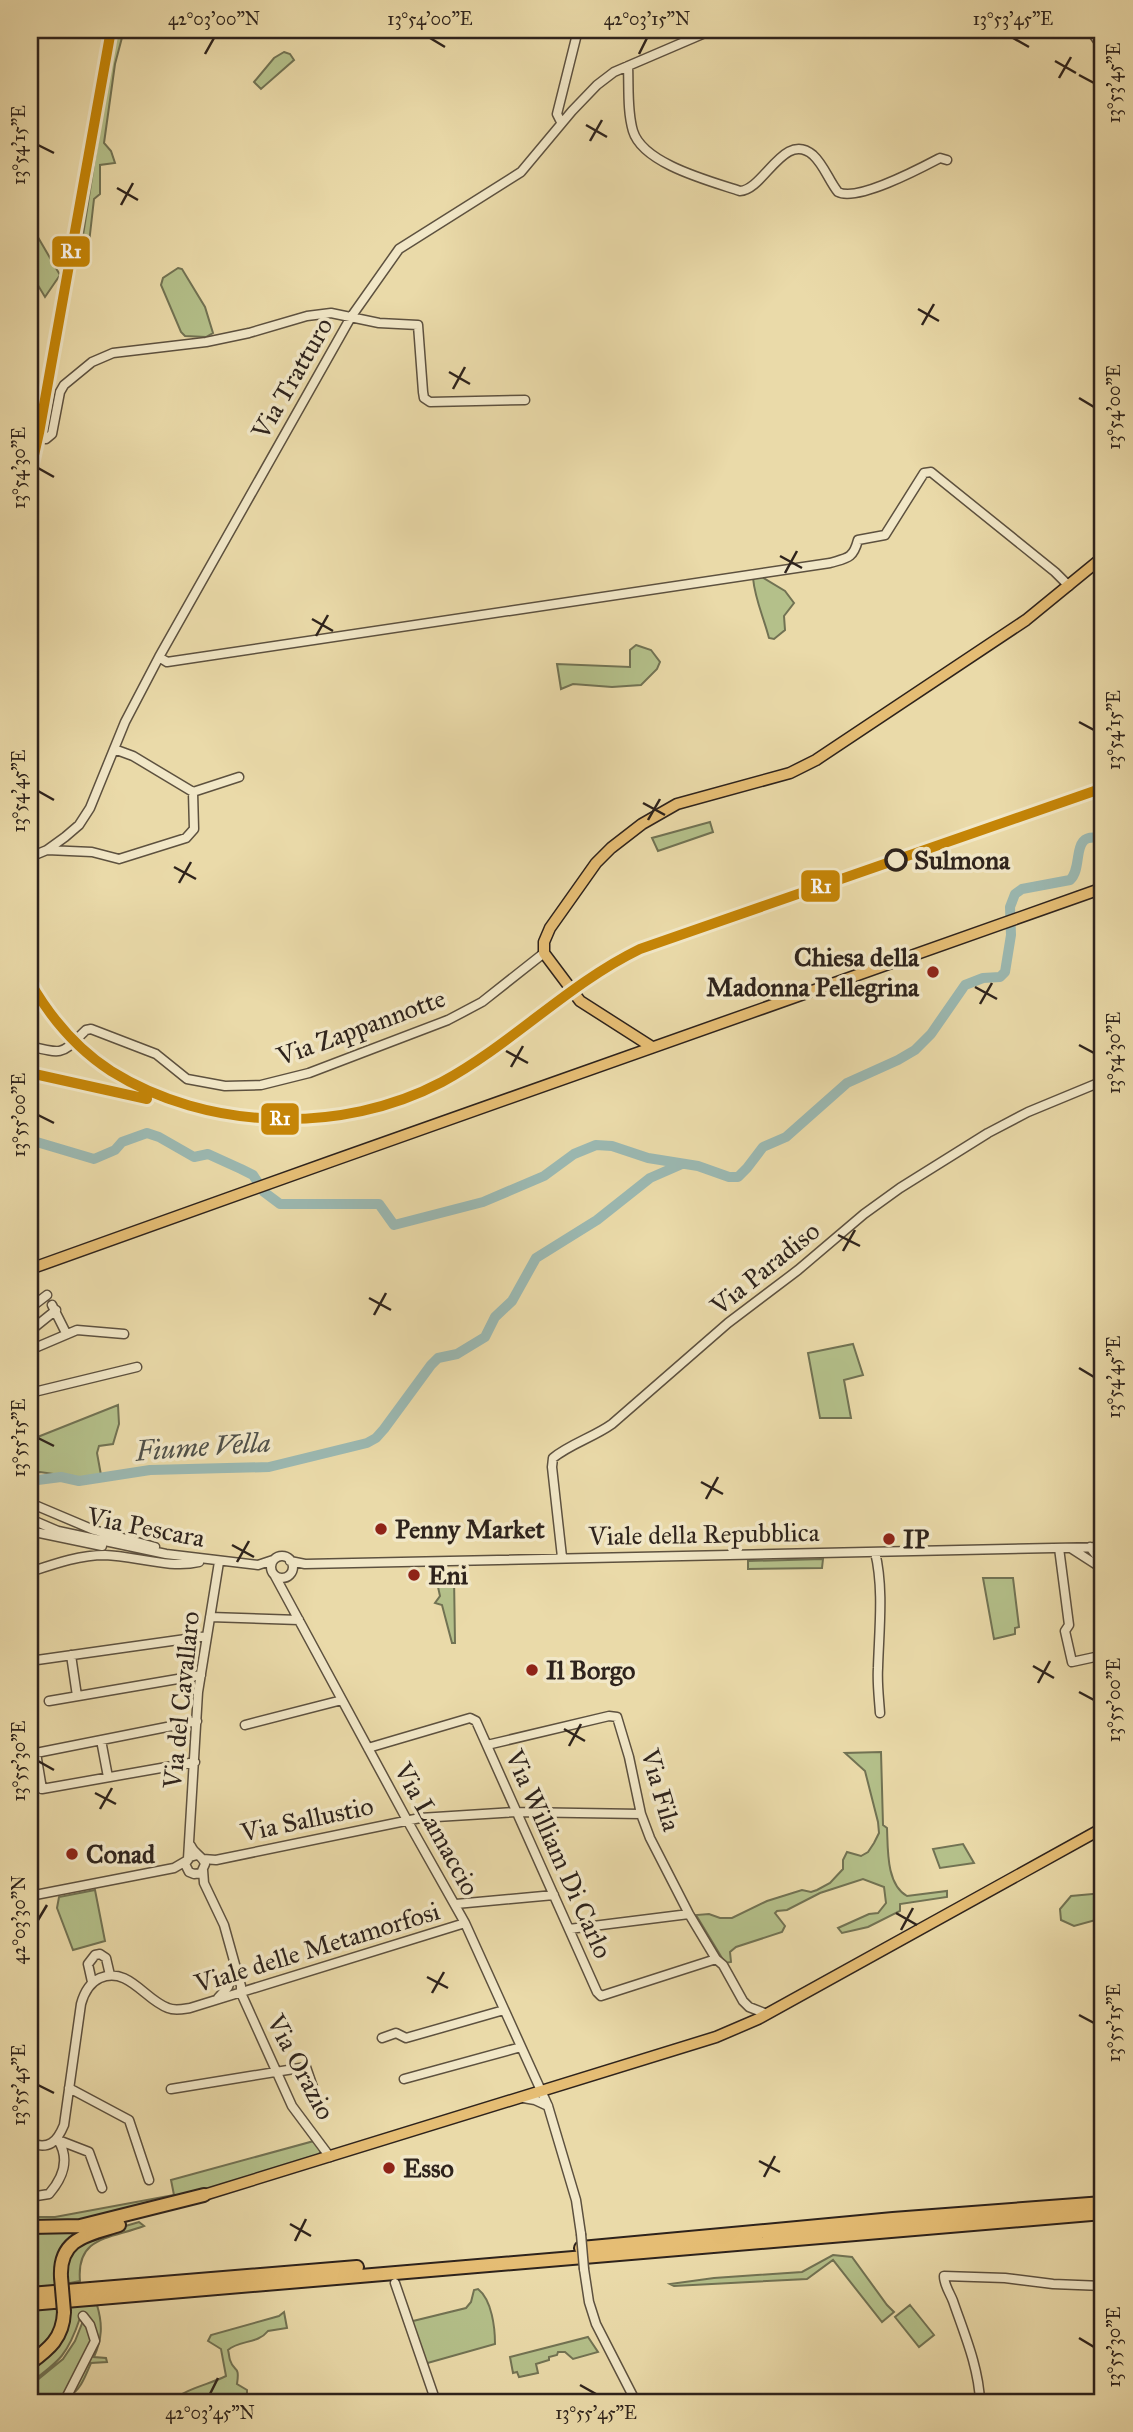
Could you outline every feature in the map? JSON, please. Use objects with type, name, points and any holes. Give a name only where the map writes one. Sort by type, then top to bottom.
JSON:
[{"type":"highway","points":[[30,2227],[80,2226],[204,2195]]},
{"type":"highway","points":[[30,2363],[58,2339],[64,2312],[62,2261],[65,2253],[78,2239],[204,2195]]},
{"type":"highway","points":[[30,2292],[1103,2203]]},
{"type":"highway","points":[[30,2304],[1103,2213]]},
{"type":"main road","points":[[652,1047],[580,1001],[544,953],[544,942],[550,928],[596,863],[642,824],[677,804],[790,773],[816,760],[1026,620],[1103,557]]},
{"type":"main road","points":[[30,1269],[1103,888]]},
{"type":"main road","points":[[204,2195],[716,2038],[767,2014],[1103,1828]]},
{"type":"street","points":[[561,122],[557,114],[578,30]]},
{"type":"street","name":"Via Tratturo","points":[[30,857],[47,850],[65,837],[79,825],[90,807],[114,749],[159,657],[351,317],[399,249],[521,172],[561,122],[597,85],[614,72],[712,30]]},
{"type":"street","points":[[1090,30],[1103,48]]},
{"type":"street","points":[[628,66],[631,116],[639,143],[649,153],[694,176],[740,191],[747,191],[771,165],[790,150],[802,149],[811,153],[831,183],[844,195],[863,192],[940,158],[947,160]]},
{"type":"street","points":[[30,434],[46,439],[52,434],[60,392],[64,385],[92,362],[113,353],[206,342],[307,316],[331,313],[379,323],[418,325],[423,392],[424,398],[430,402],[525,400]]},
{"type":"street","points":[[30,405],[32,403],[30,418]]},
{"type":"street","points":[[159,657],[167,662],[830,563],[855,553],[858,540],[885,535],[924,472],[932,472],[1069,586]]},
{"type":"street","points":[[114,749],[133,756],[193,792],[239,777]]},
{"type":"street","points":[[47,850],[92,852],[119,859],[186,838],[194,828],[193,792]]},
{"type":"street","points":[[65,837],[65,850]]},
{"type":"street","name":"Via Zappannotte","points":[[30,1046],[54,1053],[63,1052],[86,1030],[95,1030],[156,1054],[187,1079],[225,1086],[281,1081],[448,1020],[482,1002],[544,953]]},
{"type":"street","name":"Via Paradiso","points":[[562,1557],[553,1458],[612,1424],[728,1324],[900,1188],[988,1133],[1028,1112],[1103,1081]]},
{"type":"street","points":[[30,1308],[47,1295]]},
{"type":"street","points":[[30,1331],[54,1307],[66,1333]]},
{"type":"street","points":[[30,1350],[66,1333],[82,1329],[124,1334]]},
{"type":"street","points":[[30,1393],[137,1367]]},
{"type":"street","points":[[30,1503],[71,1522],[157,1548],[166,1554]]},
{"type":"street","name":"Via Pescara","points":[[30,1519],[50,1529],[166,1554],[258,1565],[273,1560]]},
{"type":"street","points":[[30,1531],[91,1545],[123,1546]]},
{"type":"street","points":[[1090,1547],[1088,1555],[1101,1563]]},
{"type":"street","name":"Viale della Repubblica","points":[[290,1561],[305,1564],[1103,1547]]},
{"type":"street","points":[[1059,1548],[1069,1625],[1065,1631],[1072,1662],[1100,1656]]},
{"type":"street","points":[[1069,1548],[1101,1563]]},
{"type":"street","points":[[875,1552],[881,1594],[877,1673],[880,1713]]},
{"type":"street","points":[[30,1572],[86,1556],[106,1555],[197,1564],[202,1560]]},
{"type":"street","points":[[285,1591],[290,1574],[290,1561],[282,1556],[273,1560],[273,1575],[279,1578],[290,1574]]},
{"type":"street","name":"Via del Cavallaro","points":[[187,1860],[201,1675],[219,1562]]},
{"type":"street","name":"Viale della Repubblica","points":[[290,1574],[305,1564]]},
{"type":"street","name":"Via Pescara","points":[[258,1565],[273,1575]]},
{"type":"street","name":"Via Lamaccio","points":[[273,1575],[285,1591],[407,1820],[456,1904],[542,2092],[576,2200],[589,2302],[596,2324],[636,2402]]},
{"type":"street","points":[[210,1617],[299,1620]]},
{"type":"street","points":[[30,1661],[207,1636]]},
{"type":"street","points":[[71,1655],[77,1696]]},
{"type":"street","points":[[49,1700],[201,1675]]},
{"type":"street","points":[[245,1725],[342,1700]]},
{"type":"street","name":"Via Fila","points":[[487,1745],[609,1716],[617,1717],[641,1814],[650,1838],[689,1914],[743,2001],[749,2007],[767,2014]]},
{"type":"street","name":"Via William Di Carlo","points":[[368,1748],[470,1718],[475,1721],[601,1996],[716,1959]]},
{"type":"street","points":[[195,1762],[42,1789],[36,1753],[197,1721]]},
{"type":"street","points":[[101,1740],[108,1777]]},
{"type":"street","name":"Via Sallustio","points":[[187,1860],[198,1866],[407,1820],[459,1814],[641,1814]]},
{"type":"street","points":[[190,1843],[198,1866]]},
{"type":"street","points":[[174,1868],[187,1860],[198,1866]]},
{"type":"street","points":[[30,1896],[174,1868],[198,1866]]},
{"type":"street","name":"Via Orazio","points":[[198,1866],[224,1925],[241,1993],[274,2071],[297,2114],[330,2157]]},
{"type":"street","points":[[456,1904],[554,1895]]},
{"type":"street","points":[[569,1929],[689,1914]]},
{"type":"street","name":"Viale delle Metamorfosi","points":[[92,1982],[88,1964],[95,1955],[100,1954],[106,1958],[110,1975],[127,1979],[167,2008],[190,2008],[465,1923]]},
{"type":"street","points":[[210,2002],[223,1994],[234,1969]]},
{"type":"street","name":"Via Orazio","points":[[234,1969],[246,1982],[261,1987]]},
{"type":"street","points":[[30,2143],[40,2147],[58,2140],[64,2125],[81,2004],[92,1982],[110,1975]]},
{"type":"street","points":[[382,2038],[396,2033],[406,2038],[504,2010]]},
{"type":"street","points":[[404,2079],[521,2047]]},
{"type":"street","points":[[171,2089],[306,2067],[315,2092]]},
{"type":"street","points":[[523,2098],[548,2106],[555,2091],[561,2086]]},
{"type":"street","points":[[69,2088],[129,2120],[149,2180]]},
{"type":"street","points":[[58,2140],[89,2152],[102,2188]]},
{"type":"street","points":[[30,2197],[49,2194],[59,2180],[65,2162],[63,2147],[58,2140]]},
{"type":"street","points":[[980,2402],[976,2372],[944,2276],[1103,2286]]},
{"type":"street","points":[[395,2283],[436,2402]]},
{"type":"street","points":[[64,2402],[95,2341],[90,2325],[83,2316]]},
{"type":"green space","points":[[115,30],[124,30],[115,64],[104,143],[111,151],[115,163],[100,165],[100,194],[94,199],[89,243],[81,248]]},
{"type":"green space","points":[[284,52],[290,54],[294,60],[261,89],[254,82],[274,58]]},
{"type":"green space","points":[[32,227],[60,275],[45,297],[30,272]]},
{"type":"green space","points":[[178,268],[182,269],[205,307],[213,333],[206,337],[185,336],[181,332],[161,285],[163,278]]},
{"type":"green space","points":[[762,577],[785,591],[794,603],[784,616],[785,630],[774,639],[769,638],[754,586],[753,578]]},
{"type":"green space","points":[[636,645],[651,650],[660,662],[657,669],[641,685],[612,687],[573,684],[561,689],[557,664],[630,667],[630,650]]},
{"type":"green space","points":[[710,822],[713,832],[658,851],[652,838]]},
{"type":"green space","points":[[853,1344],[863,1375],[844,1380],[851,1418],[820,1418],[808,1353]]},
{"type":"green space","points":[[118,1405],[119,1424],[113,1444],[99,1446],[97,1453],[101,1475],[81,1478],[40,1472],[32,1474],[30,1487],[30,1440]]},
{"type":"green space","points":[[823,1559],[822,1568],[748,1569],[748,1561]]},
{"type":"green space","points":[[440,1570],[454,1576],[455,1643],[452,1643],[442,1605],[435,1603],[440,1596]]},
{"type":"green space","points":[[983,1578],[1013,1578],[1019,1627],[1015,1628],[1015,1634],[994,1639]]},
{"type":"green space","points":[[881,1752],[883,1825],[887,1828],[888,1856],[895,1883],[907,1896],[947,1891],[947,1897],[900,1904],[900,1911],[868,1927],[842,1933],[838,1928],[869,1914],[878,1913],[886,1903],[884,1887],[863,1879],[820,1893],[787,1910],[777,1911],[775,1913],[785,1926],[782,1932],[736,1947],[730,1952],[731,1962],[725,1963],[696,1915],[732,1918],[767,1901],[802,1890],[817,1890],[830,1883],[843,1869],[847,1852],[861,1856],[868,1852],[879,1833],[878,1822],[865,1771],[845,1753]]},
{"type":"green space","points":[[963,1844],[974,1863],[940,1868],[933,1849]]},
{"type":"green space","points":[[95,1890],[105,1941],[73,1950],[57,1908],[59,1897]]},
{"type":"green space","points":[[1103,1893],[1103,1918],[1074,1926],[1061,1920],[1060,1909],[1071,1896]]},
{"type":"green space","points":[[314,2141],[321,2149],[318,2158],[107,2219],[30,2226],[30,2217],[55,2217],[174,2195],[171,2180]]},
{"type":"green space","points":[[152,2213],[77,2237],[58,2287],[30,2288],[30,2231],[76,2229]]},
{"type":"green space","points":[[139,2222],[144,2226],[108,2237],[90,2247],[80,2266],[80,2281],[65,2284],[65,2260],[72,2248],[94,2236]]},
{"type":"green space","points":[[833,2255],[852,2257],[894,2312],[882,2322],[833,2260],[807,2279],[674,2286],[670,2284],[802,2272]]},
{"type":"green space","points":[[478,2289],[490,2307],[495,2344],[424,2364],[409,2322],[466,2308],[471,2302],[474,2290]]},
{"type":"green space","points":[[97,2305],[101,2332],[94,2357],[106,2358],[107,2362],[91,2363],[83,2381],[70,2395],[68,2402],[30,2402],[30,2386],[63,2359],[75,2341],[83,2321],[80,2318],[62,2356],[30,2383],[30,2369],[46,2357],[67,2306]]},
{"type":"green space","points":[[910,2305],[934,2335],[919,2347],[895,2317]]},
{"type":"green space","points":[[59,2307],[60,2328],[30,2362],[30,2310]]},
{"type":"green space","points":[[284,2312],[287,2328],[268,2331],[259,2338],[228,2350],[237,2371],[237,2384],[247,2390],[247,2402],[236,2402],[234,2396],[217,2402],[171,2402],[190,2390],[226,2376],[221,2349],[208,2341],[211,2335],[279,2316]]},
{"type":"green space","points":[[588,2337],[598,2352],[573,2359],[565,2352],[558,2352],[557,2355],[549,2357],[549,2360],[536,2364],[538,2373],[519,2377],[517,2372],[513,2373],[510,2357]]},
{"type":"waterway","points":[[30,1140],[94,1159],[115,1150],[122,1142],[147,1133],[194,1157],[208,1154],[253,1175],[264,1192],[280,1204],[379,1204],[394,1225],[483,1202],[544,1176],[574,1154],[596,1145],[612,1146],[648,1158],[698,1166],[729,1177],[738,1177],[763,1147],[786,1137],[847,1083],[915,1050],[931,1034],[965,985],[983,978],[1000,977],[1005,972],[1011,935],[1010,907],[1015,894],[1022,889],[1070,880],[1077,866],[1081,844],[1092,838],[1103,839]]},
{"type":"waterway","name":"Fiume Vella","points":[[30,1481],[61,1477],[79,1481],[150,1470],[269,1467],[367,1443],[384,1429],[438,1358],[457,1354],[485,1337],[495,1317],[512,1301],[536,1258],[597,1220],[650,1178],[682,1164]]},
{"type":"transit line","name":"R1","points":[[30,473],[111,30]]},
{"type":"transit line","name":"R1","points":[[30,982],[55,1020],[87,1053],[111,1071],[149,1091],[189,1105],[232,1115],[275,1119],[319,1118],[362,1111],[403,1099],[468,1067],[564,996],[640,949],[1103,788]]},
{"type":"transit line","name":"R1","points":[[30,1073],[147,1099]]},
{"type":"place","name":"Sulmona","points":[[896,860]]},
{"type":"place","name":"Chiesa della Madonna Pellegrina","points":[[933,972]]},
{"type":"place","name":"Penny Market","points":[[381,1529]]},
{"type":"place","name":"IP","points":[[889,1539]]},
{"type":"place","name":"Eni","points":[[414,1575]]},
{"type":"place","name":"Il Borgo","points":[[532,1670]]},
{"type":"place","name":"Conad","points":[[72,1854]]},
{"type":"place","name":"Esso","points":[[389,2168]]}]
